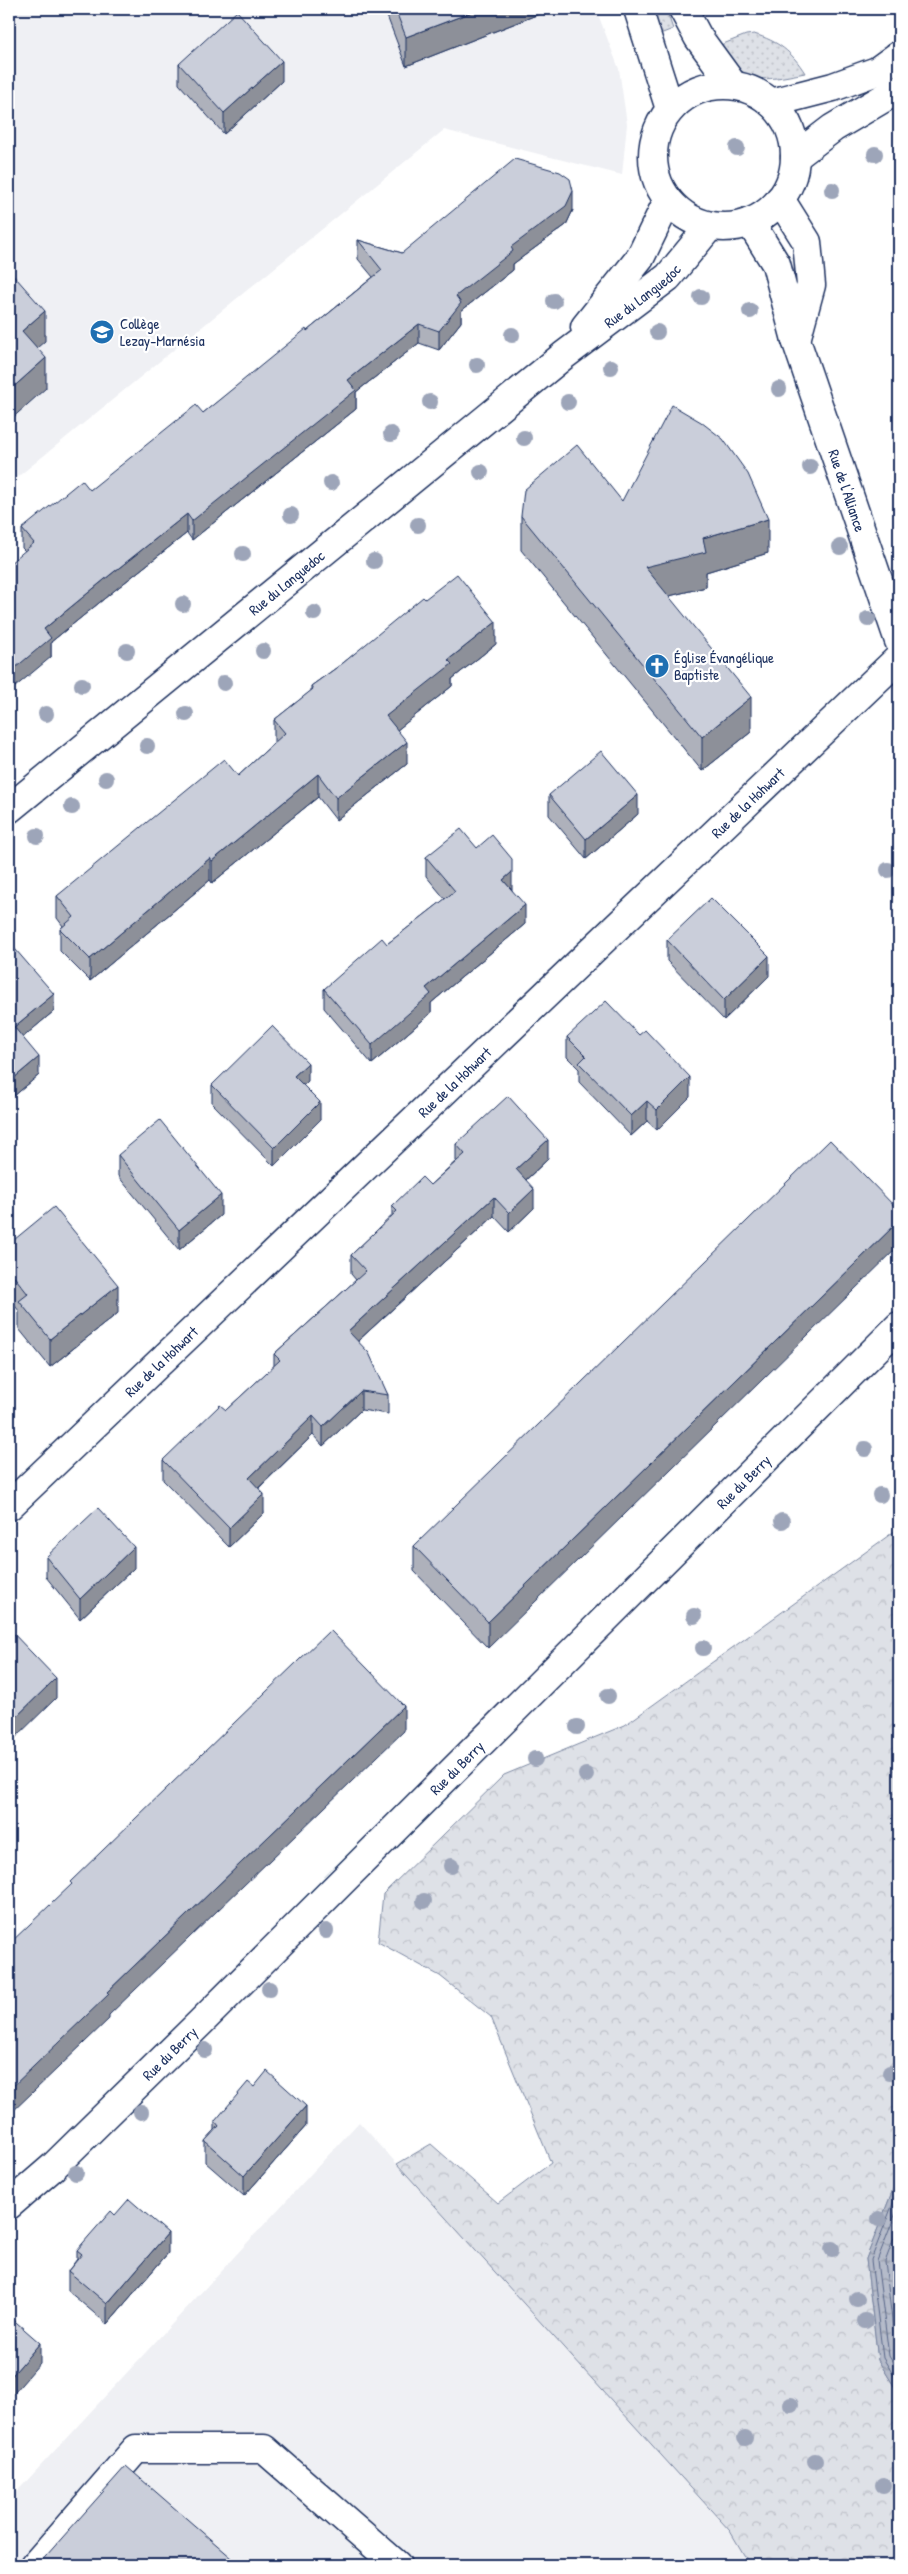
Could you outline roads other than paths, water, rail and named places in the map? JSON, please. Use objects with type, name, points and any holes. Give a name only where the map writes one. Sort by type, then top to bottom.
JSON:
[{"type":"street","points":[[638,9],[670,109]]},
{"type":"street","points":[[683,9],[698,37],[734,85]]},
{"type":"street","points":[[771,103],[833,87],[868,74],[899,55]]},
{"type":"street","points":[[734,85],[754,91],[771,103],[784,118],[792,137],[795,157],[791,180],[780,199],[767,212],[750,222],[730,227],[710,226],[680,212],[668,200],[656,178],[652,154],[657,130],[670,109],[688,94],[710,86],[734,85]]},
{"type":"street","points":[[795,157],[833,128],[899,89]]},
{"type":"street","points":[[780,199],[807,242],[811,285],[796,340]]},
{"type":"street","name":"Rue du Languedoc","points":[[563,356],[640,258],[668,200]]},
{"type":"street","name":"Rue de l'Alliance","points":[[750,222],[776,264],[796,340],[899,641]]},
{"type":"street","name":"Rue du Languedoc","points":[[9,809],[563,356],[668,277],[710,226]]},
{"type":"street","name":"Rue de la Hohwart","points":[[9,1506],[899,658]]},
{"type":"street","name":"Rue du Berry","points":[[9,2205],[53,2167],[201,2022],[899,1326]]},
{"type":"street","points":[[35,2565],[136,2449],[264,2449],[396,2565]]},
{"type":"water","points":[[899,2174],[899,2394],[878,2360],[866,2259]]},
{"type":"place","name":"Collège Lezay-Marnésia","points":[[102,332]]},
{"type":"place","name":"Église Évangélique Baptiste","points":[[657,666]]}]
